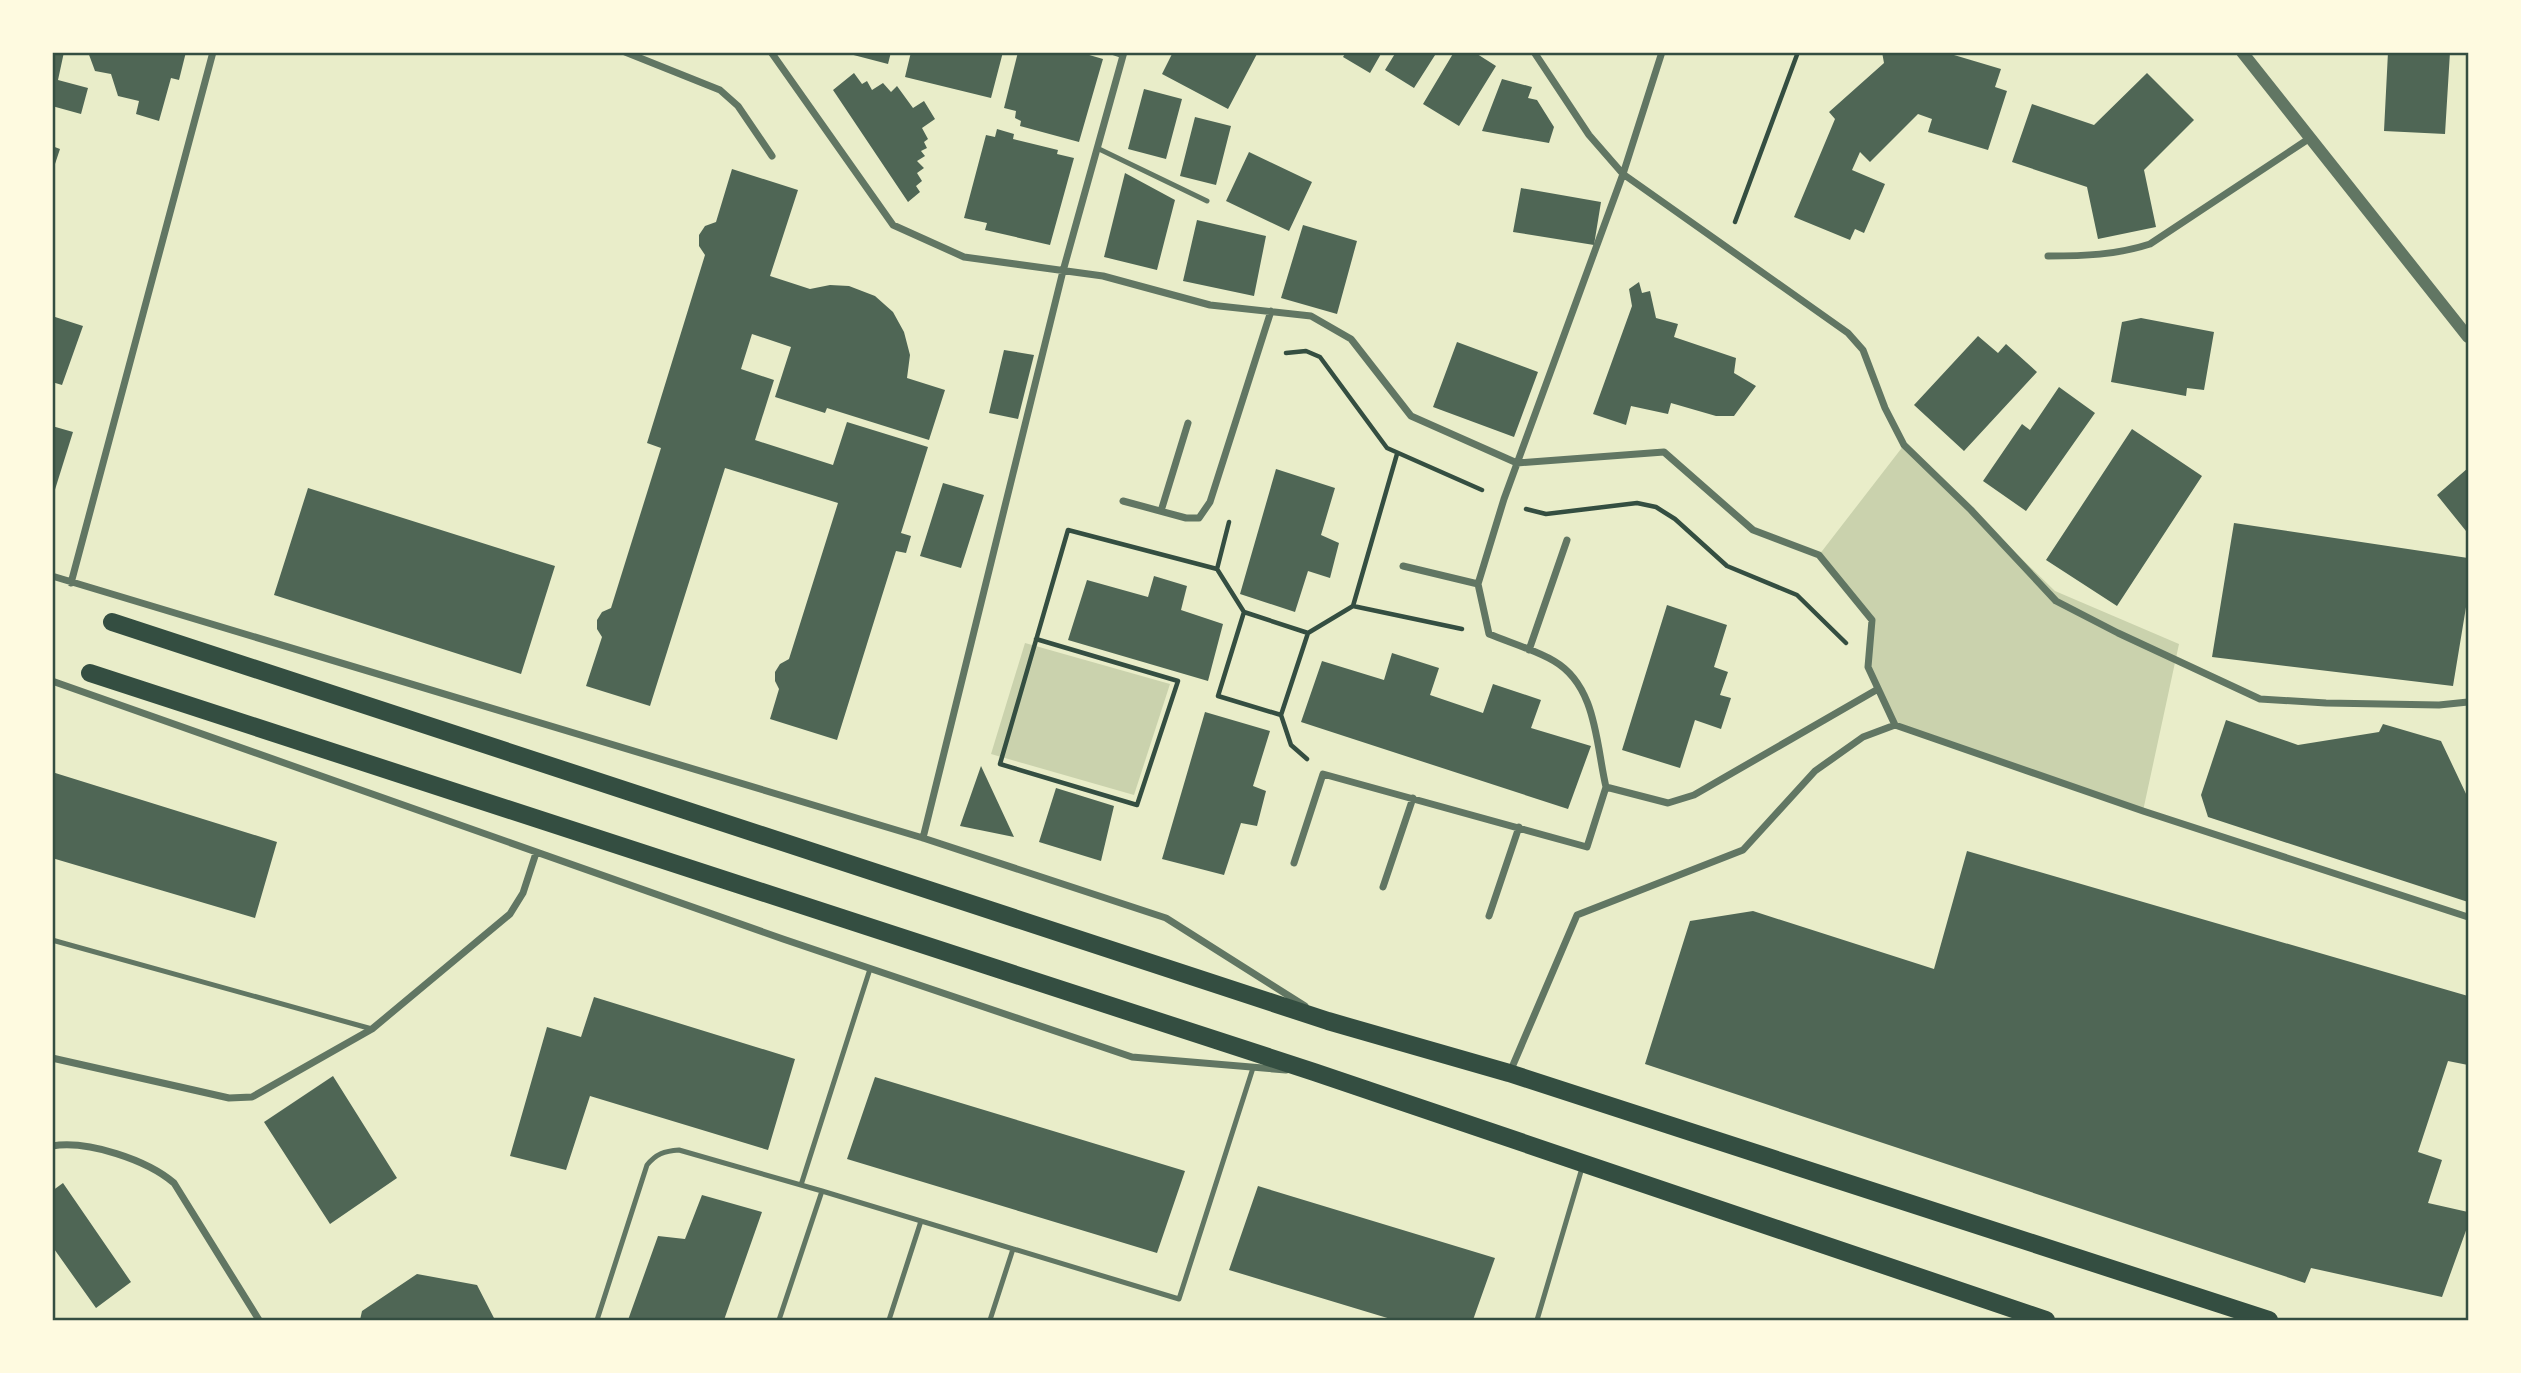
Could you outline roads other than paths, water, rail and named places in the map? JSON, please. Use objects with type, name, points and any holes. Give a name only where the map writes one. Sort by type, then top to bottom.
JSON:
[{"type":"main road","points":[[112,622],[1328,1021],[1509,1073],[2269,1321]]},
{"type":"main road","points":[[90,673],[1314,1072],[2046,1321]]},
{"type":"street","points":[[71,583],[214,52]]},
{"type":"street","points":[[625,52],[720,90],[738,106],[772,156]]},
{"type":"street","points":[[771,52],[893,225],[964,257],[1103,276],[1210,305],[1311,316],[1351,339],[1411,416],[1517,463],[1664,452],[1753,530],[1819,555],[1872,620],[1868,667],[1895,724]]},
{"type":"street","points":[[1534,52],[1589,135],[1623,174],[1848,333],[1863,350],[1885,408],[1904,445],[1972,510],[2056,601],[2260,699],[2427,705],[2469,702]]},
{"type":"street","points":[[1294,863],[1323,774],[1587,847],[1606,787],[1597,733],[1582,689],[1569,673],[1555,662],[1489,634],[1478,584],[1504,499],[1623,174],[1662,52]]},
{"type":"street","points":[[2242,52],[2469,337]]},
{"type":"street","points":[[923,838],[1063,271],[1124,54]]},
{"type":"street","points":[[2048,256],[2103,256],[2150,244],[2310,138]]},
{"type":"street","points":[[1123,501],[1186,518],[1199,518],[1210,502],[1271,311]]},
{"type":"street","points":[[1161,511],[1188,423]]},
{"type":"street","points":[[1529,650],[1567,540]]},
{"type":"street","points":[[1403,566],[1478,584]]},
{"type":"street","points":[[52,576],[923,838],[1166,918],[1328,1021]]},
{"type":"street","points":[[52,681],[536,853],[1132,1057],[1314,1072]]},
{"type":"street","points":[[1606,787],[1668,803],[1694,794],[1878,689]]},
{"type":"street","points":[[1509,1073],[1577,915],[1744,850],[1815,771],[1863,737],[1895,724],[2143,811],[2469,917]]},
{"type":"street","points":[[1383,887],[1413,798]]},
{"type":"street","points":[[1489,916],[1519,827]]},
{"type":"street","points":[[52,1058],[229,1098],[252,1097],[372,1029],[510,914],[523,893],[536,853]]},
{"type":"street","points":[[52,1146],[64,1144],[92,1147],[127,1158],[163,1174],[174,1183],[259,1321]]},
{"type":"lane","points":[[1111,52],[1124,54]]},
{"type":"lane","points":[[1097,148],[1207,201]]},
{"type":"lane","points":[[52,940],[372,1029]]},
{"type":"lane","points":[[801,1185],[870,968]]},
{"type":"lane","points":[[597,1321],[647,1165],[655,1156],[668,1150],[679,1150],[822,1191],[1179,1299],[1253,1068]]},
{"type":"lane","points":[[1537,1321],[1583,1165]]},
{"type":"lane","points":[[779,1321],[822,1191]]},
{"type":"lane","points":[[889,1321],[921,1221]]},
{"type":"lane","points":[[990,1321],[1013,1249]]}]
